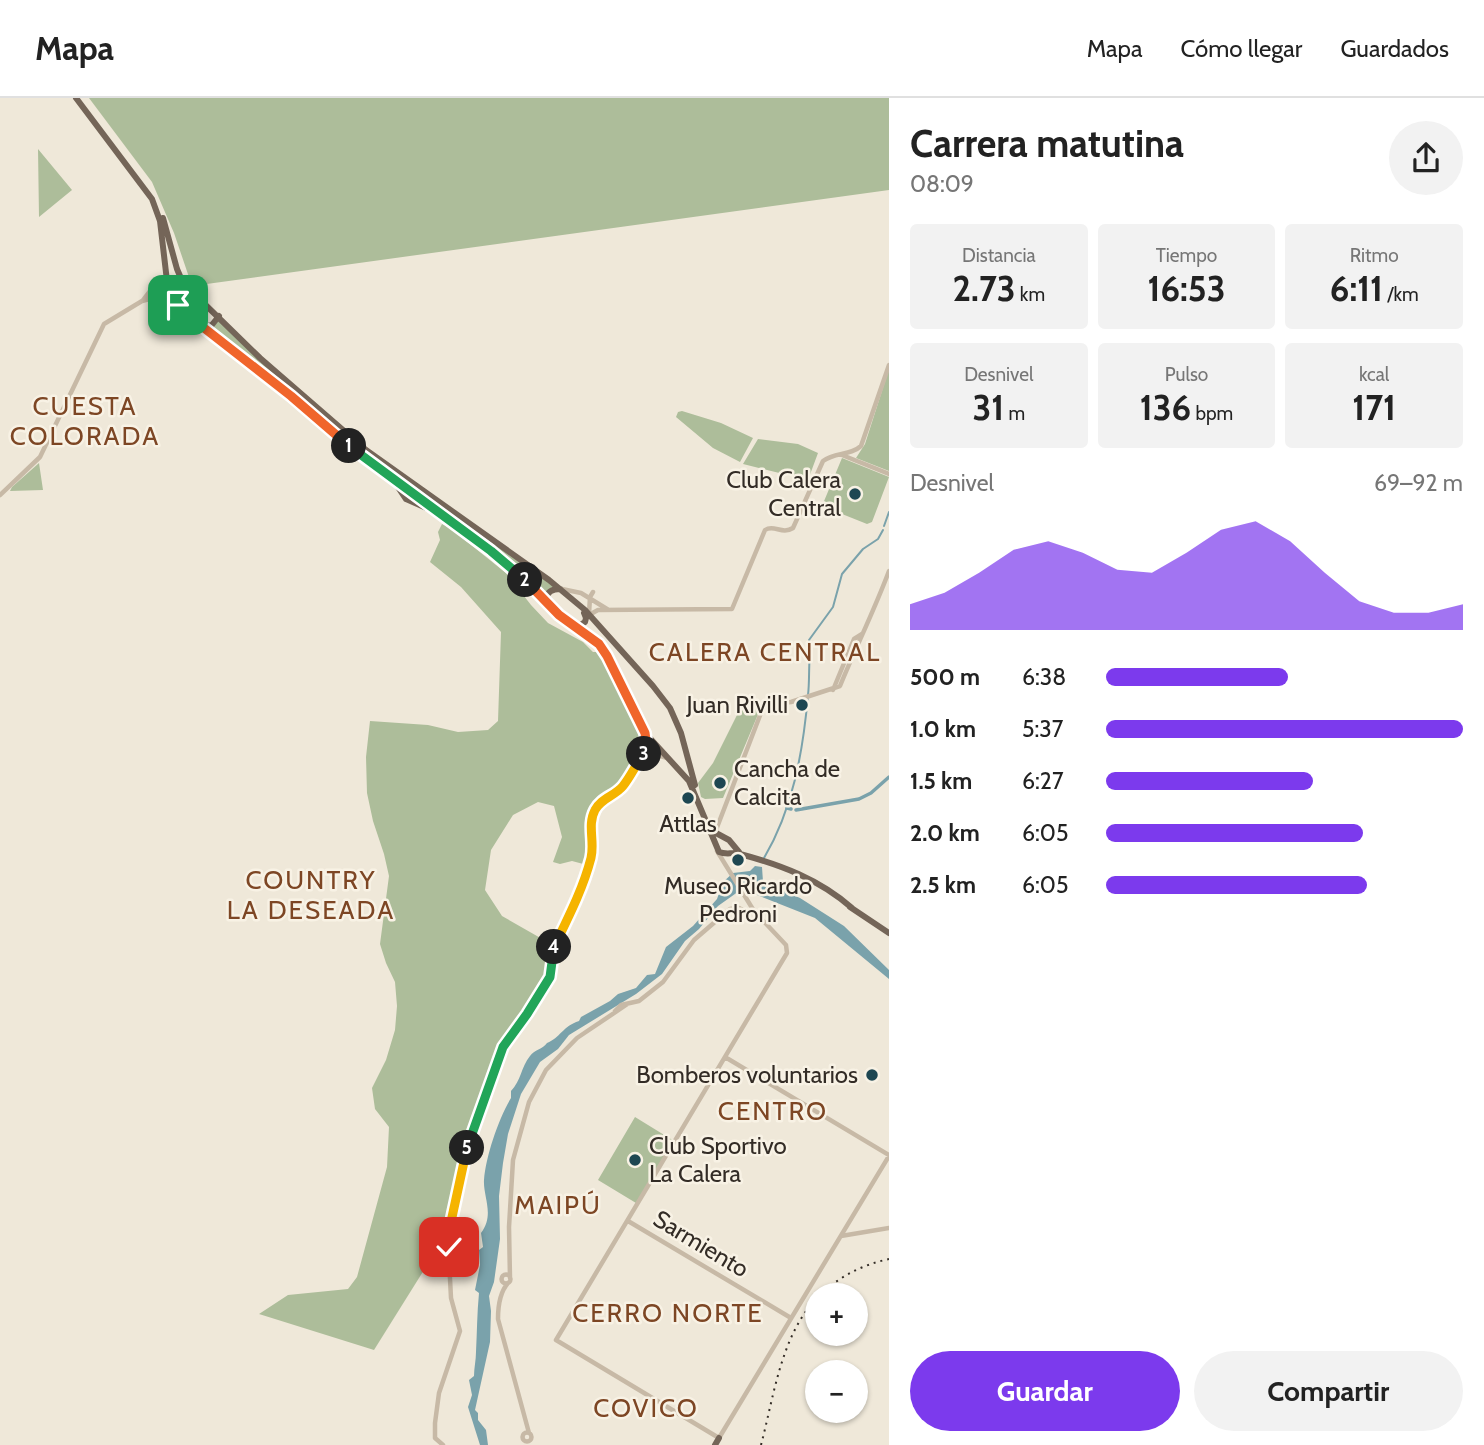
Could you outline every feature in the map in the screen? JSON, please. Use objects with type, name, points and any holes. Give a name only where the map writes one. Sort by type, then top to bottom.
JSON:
[{"type":"main road","points":[[78,98],[152,199],[160,221],[166,294],[194,321],[291,396],[365,458],[517,572],[555,612],[591,637],[602,649],[645,733],[667,758],[690,776],[710,825],[716,833],[730,841],[744,855]]},
{"type":"main road","points":[[78,98],[153,195],[161,212],[180,277],[199,299],[260,358],[373,456],[580,606],[588,618],[653,686],[670,708],[681,733],[690,776],[717,849],[722,854],[744,855],[800,873],[889,933]]},
{"type":"main road","points":[[166,294],[181,289],[199,299]]},
{"type":"main road","points":[[181,289],[176,298],[186,314]]},
{"type":"main road","points":[[207,306],[216,317],[215,323]]},
{"type":"main road","points":[[194,321],[208,327],[215,323],[219,316]]},
{"type":"main road","points":[[555,612],[547,596],[551,591],[560,589]]},
{"type":"main road","points":[[570,624],[579,626],[588,618]]},
{"type":"main road","points":[[717,849],[719,841],[730,841]]},
{"type":"main road","points":[[729,853],[730,841]]},
{"type":"street","points":[[142,301],[153,288]]},
{"type":"street","points":[[0,495],[40,457],[102,327],[108,320],[142,301],[166,294]]},
{"type":"street","points":[[856,460],[855,454],[863,443],[889,365]]},
{"type":"street","points":[[588,618],[596,611],[732,609],[765,530],[770,528],[785,531],[793,528],[821,463],[828,457],[858,449]]},
{"type":"street","points":[[841,454],[889,474]]},
{"type":"street","points":[[716,833],[717,824],[764,705],[780,705],[840,686],[889,571]]},
{"type":"street","points":[[560,589],[579,592],[601,607],[615,612]]},
{"type":"street","points":[[588,618],[593,592]]},
{"type":"street","points":[[833,690],[853,639],[863,634]]},
{"type":"street","points":[[443,1445],[435,1438],[439,1393],[460,1331],[451,1298],[449,1236],[469,1142],[503,1047],[551,975],[554,947],[584,882],[592,856],[593,813],[601,802],[622,786],[641,758],[646,749],[645,733]]},
{"type":"street","points":[[641,758],[652,754],[667,758]]},
{"type":"street","points":[[717,849],[754,911],[784,943],[788,949],[787,953],[556,1340],[717,1442],[889,1155],[725,1057]]},
{"type":"street","points":[[729,853],[726,861],[729,868]]},
{"type":"street","points":[[524,1440],[526,1427],[522,1400],[498,1319],[499,1303],[509,1270],[513,1160],[529,1102],[544,1073],[555,1059],[584,1032],[621,1005],[639,1001],[663,982],[694,940],[730,909],[739,908],[748,913],[754,911]]},
{"type":"street","name":"Sarmiento","points":[[628,1221],[791,1318]]},
{"type":"street","points":[[846,1227],[850,1234]]},
{"type":"street","points":[[840,1236],[889,1228]]},
{"type":"green space","points":[[89,98],[889,98],[889,190],[192,286],[174,233],[152,182]]},
{"type":"green space","points":[[38,149],[72,190],[39,217]]},
{"type":"green space","points":[[220,319],[330,422],[554,586],[545,598],[523,576],[400,483],[206,328]]},
{"type":"green space","points":[[889,369],[889,471],[856,458],[865,444]]},
{"type":"green space","points":[[678,412],[721,423],[753,438],[740,462],[713,448],[676,417]]},
{"type":"green space","points":[[758,439],[798,444],[818,453],[808,480],[743,464]]},
{"type":"green space","name":"Club Calera Central","points":[[842,458],[889,477],[872,522],[867,524],[822,506]]},
{"type":"green space","points":[[39,463],[43,490],[10,491],[12,487]]},
{"type":"green space","points":[[442,524],[506,573],[548,623],[583,642],[593,652],[601,652],[644,733],[644,740],[629,775],[620,786],[600,801],[592,813],[587,865],[572,861],[560,864],[553,862],[562,837],[554,806],[538,802],[513,815],[491,850],[485,890],[502,916],[551,944],[548,971],[524,1012],[507,1032],[487,1075],[465,1142],[444,1238],[374,1350],[259,1314],[288,1295],[348,1289],[357,1277],[387,1167],[389,1127],[375,1109],[372,1088],[386,1060],[395,1030],[397,1006],[395,982],[380,944],[389,876],[367,793],[366,757],[370,721],[428,725],[458,732],[488,730],[498,721],[501,632],[461,587],[430,562],[440,540],[438,532]]},
{"type":"green space","points":[[743,703],[758,706],[759,712],[723,798],[705,799],[701,797],[698,783],[713,763]]},
{"type":"green space","name":"Club Sportivo La Calera","points":[[635,1117],[674,1141],[636,1203],[598,1180]]},
{"type":"water","points":[[755,866],[762,867],[763,882],[800,898],[844,926],[889,970],[889,979],[815,918],[742,889],[718,906],[685,941],[662,974],[636,994],[569,1035],[558,1049],[540,1062],[521,1094],[508,1134],[503,1163],[499,1196],[500,1239],[494,1282],[489,1296],[490,1342],[475,1410],[478,1420],[486,1430],[488,1445],[480,1445],[468,1407],[472,1395],[469,1380],[474,1376],[476,1355],[479,1293],[475,1290],[480,1265],[479,1250],[483,1247],[481,1233],[488,1213],[484,1180],[490,1149],[511,1098],[511,1091],[532,1054],[581,1017],[618,994],[636,988],[647,975],[655,974],[666,947],[693,926],[717,899],[723,882],[733,873],[750,871]]},
{"type":"waterway","points":[[884,526],[889,512]]},
{"type":"waterway","points":[[764,858],[782,820],[800,759],[809,689],[809,640],[833,607],[842,574],[863,549],[878,539],[883,530]]},
{"type":"waterway","points":[[796,810],[859,799],[871,793],[889,777]]},
{"type":"waterway","points":[[787,808],[791,809]]},
{"type":"railway","points":[[834,1283],[870,1264],[889,1259]]},
{"type":"railway","points":[[761,1445],[780,1367],[805,1313]]},
{"type":"place","name":"Club Calera Central","points":[[855,494]]},
{"type":"place","name":"Juan Rivilli","points":[[802,705]]},
{"type":"place","name":"Cancha de Calcita","points":[[720,783]]},
{"type":"place","name":"Attlas","points":[[688,798]]},
{"type":"place","name":"Museo Ricardo Pedroni","points":[[738,860]]},
{"type":"place","name":"Bomberos voluntarios","points":[[872,1075]]},
{"type":"place","name":"Club Sportivo La Calera","points":[[635,1160]]},
{"type":"district","name":"CUESTA COLORADA","points":[[85,421]]},
{"type":"district","name":"CALERA CENTRAL","points":[[765,652]]},
{"type":"district","name":"COUNTRY LA DESEADA","points":[[311,895]]},
{"type":"district","name":"CENTRO","points":[[773,1111]]},
{"type":"district","name":"MAIPÚ","points":[[558,1205]]},
{"type":"district","name":"CERRO NORTE","points":[[668,1313]]},
{"type":"district","name":"COVICO","points":[[646,1408]]},
{"type":"route","points":[[178,305],[365,458],[502,559],[559,615],[599,644],[645,733],[647,744],[644,754],[622,786],[601,802],[593,813],[592,856],[584,882],[554,947],[551,975],[527,1014],[506,1041],[491,1077],[469,1142],[449,1231],[449,1247]]}]
